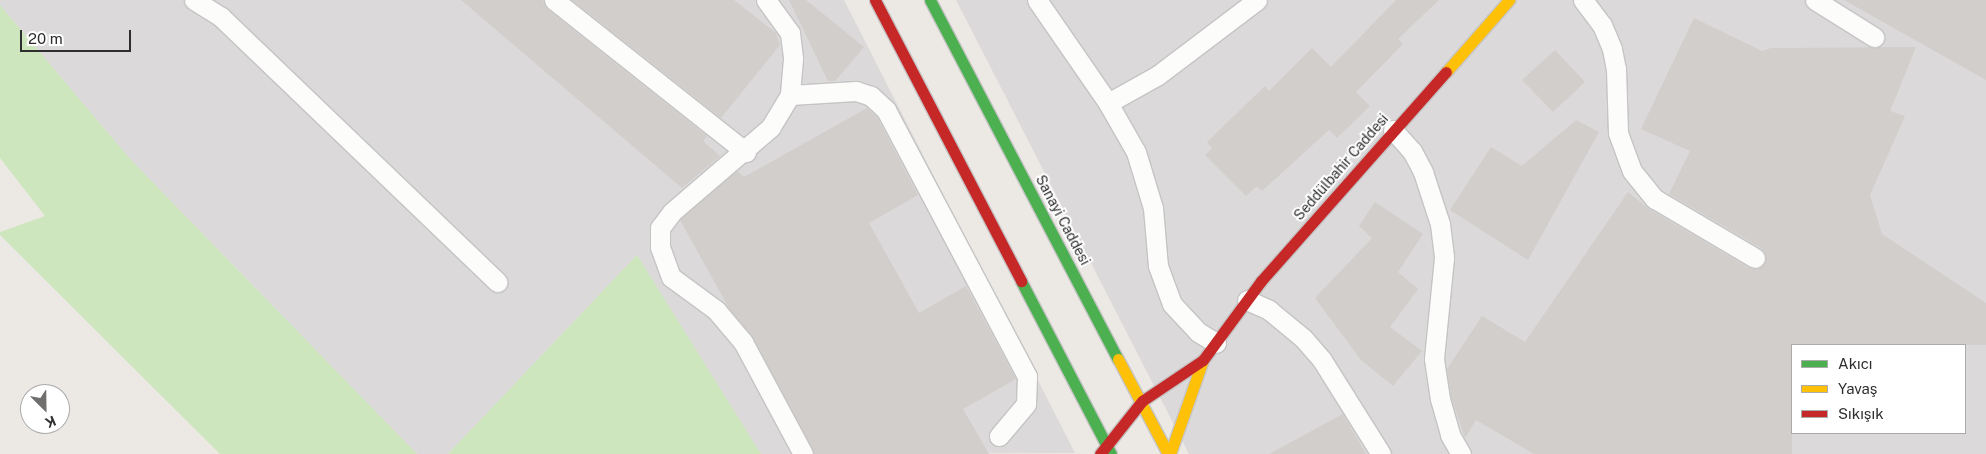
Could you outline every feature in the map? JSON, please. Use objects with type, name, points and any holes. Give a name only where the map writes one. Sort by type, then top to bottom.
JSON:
[{"type":"main road","points":[[875,0],[1106,451],[1142,401],[1202,360]]},
{"type":"main road","name":"Sanayi Caddesi","points":[[930,0],[1169,454]]},
{"type":"main road","name":"Seddülbahir Caddesi","points":[[1202,360],[1247,300],[1393,130],[1509,0]]},
{"type":"main road","points":[[1169,454],[1202,360]]},
{"type":"lane","points":[[194,0],[221,17],[497,282]]},
{"type":"lane","points":[[554,0],[746,152]]},
{"type":"lane","points":[[766,0],[790,34],[793,59],[790,95],[770,127],[746,152],[672,212],[660,228],[660,247],[672,277],[716,310],[743,342],[803,454]]},
{"type":"lane","points":[[1037,0],[1123,127],[1146,179],[1163,286],[1184,319],[1216,342]]},
{"type":"lane","points":[[1108,103],[1158,75],[1258,0]]},
{"type":"lane","points":[[1583,0],[1602,25],[1612,49],[1616,69],[1618,133],[1632,171],[1655,199],[1755,258]]},
{"type":"lane","points":[[1814,0],[1874,37]]},
{"type":"lane","points":[[790,95],[856,91],[871,96],[886,110],[1027,376],[1026,404],[999,436]]},
{"type":"lane","points":[[1393,130],[1412,151],[1423,172],[1440,224],[1444,258],[1434,359],[1440,399],[1450,435],[1461,454]]},
{"type":"lane","points":[[1247,300],[1269,310],[1303,338],[1322,360],[1381,454]]},
{"type":"shaded area","points":[[0,0],[844,0],[1075,453],[761,454],[637,255],[448,454],[417,454],[130,159],[0,5]]},
{"type":"shaded area","points":[[956,0],[1986,0],[1986,454],[1189,454]]},
{"type":"green space","points":[[0,5],[130,159],[417,454],[220,454],[0,235],[0,232],[45,216],[0,158]]},
{"type":"green space","points":[[637,255],[761,454],[448,454]]},
{"type":"building","points":[[461,0],[543,0],[547,9],[707,136],[703,141],[720,156],[682,188]]},
{"type":"building","points":[[572,0],[734,0],[776,33],[780,45],[721,118]]},
{"type":"building","points":[[789,0],[806,0],[864,47],[835,81],[828,81]]},
{"type":"building","points":[[1396,0],[1439,0],[1398,39],[1403,44],[1356,92],[1370,106],[1337,138],[1329,130],[1262,191],[1257,186],[1246,196],[1205,155],[1212,148],[1207,142],[1265,86],[1269,91],[1312,48],[1331,67]]},
{"type":"building","points":[[1844,0],[1986,0],[1986,80]]},
{"type":"building","points":[[1694,18],[1762,51],[1771,48],[1916,47],[1890,111],[1905,116],[1870,195],[1882,234],[1986,303],[1986,345],[1791,344],[1792,454],[1534,454],[1476,420],[1465,438],[1451,397],[1447,369],[1482,316],[1525,342],[1628,192],[1649,209],[1749,268],[1760,268],[1765,263],[1765,253],[1761,248],[1669,194],[1690,151],[1641,129]]},
{"type":"building","points":[[1555,50],[1585,82],[1553,112],[1522,80]]},
{"type":"building","points":[[867,108],[877,117],[918,195],[869,223],[919,313],[966,286],[1016,379],[963,409],[989,454],[814,454],[753,337],[730,310],[680,220],[737,171],[744,177]]},
{"type":"building","points":[[1576,120],[1599,132],[1528,260],[1450,210],[1491,147],[1522,166]]},
{"type":"building","points":[[1375,202],[1423,234],[1398,272],[1418,289],[1390,327],[1422,351],[1393,386],[1361,360],[1315,298],[1372,238],[1359,226]]},
{"type":"building","points":[[1343,414],[1366,454],[1269,454]]},
{"type":"traffic: fast","points":[[930,0],[1118,359]]},
{"type":"traffic: fast","points":[[1021,281],[1111,454]]},
{"type":"traffic: slow","points":[[1446,72],[1509,0]]},
{"type":"traffic: slow","points":[[1118,359],[1168,454]]},
{"type":"traffic: slow","points":[[1170,454],[1203,360]]},
{"type":"traffic: jam","points":[[875,0],[1021,281]]},
{"type":"traffic: jam","points":[[1203,360],[1261,281],[1446,72]]},
{"type":"traffic: jam","points":[[1100,454],[1142,401],[1203,360]]}]
